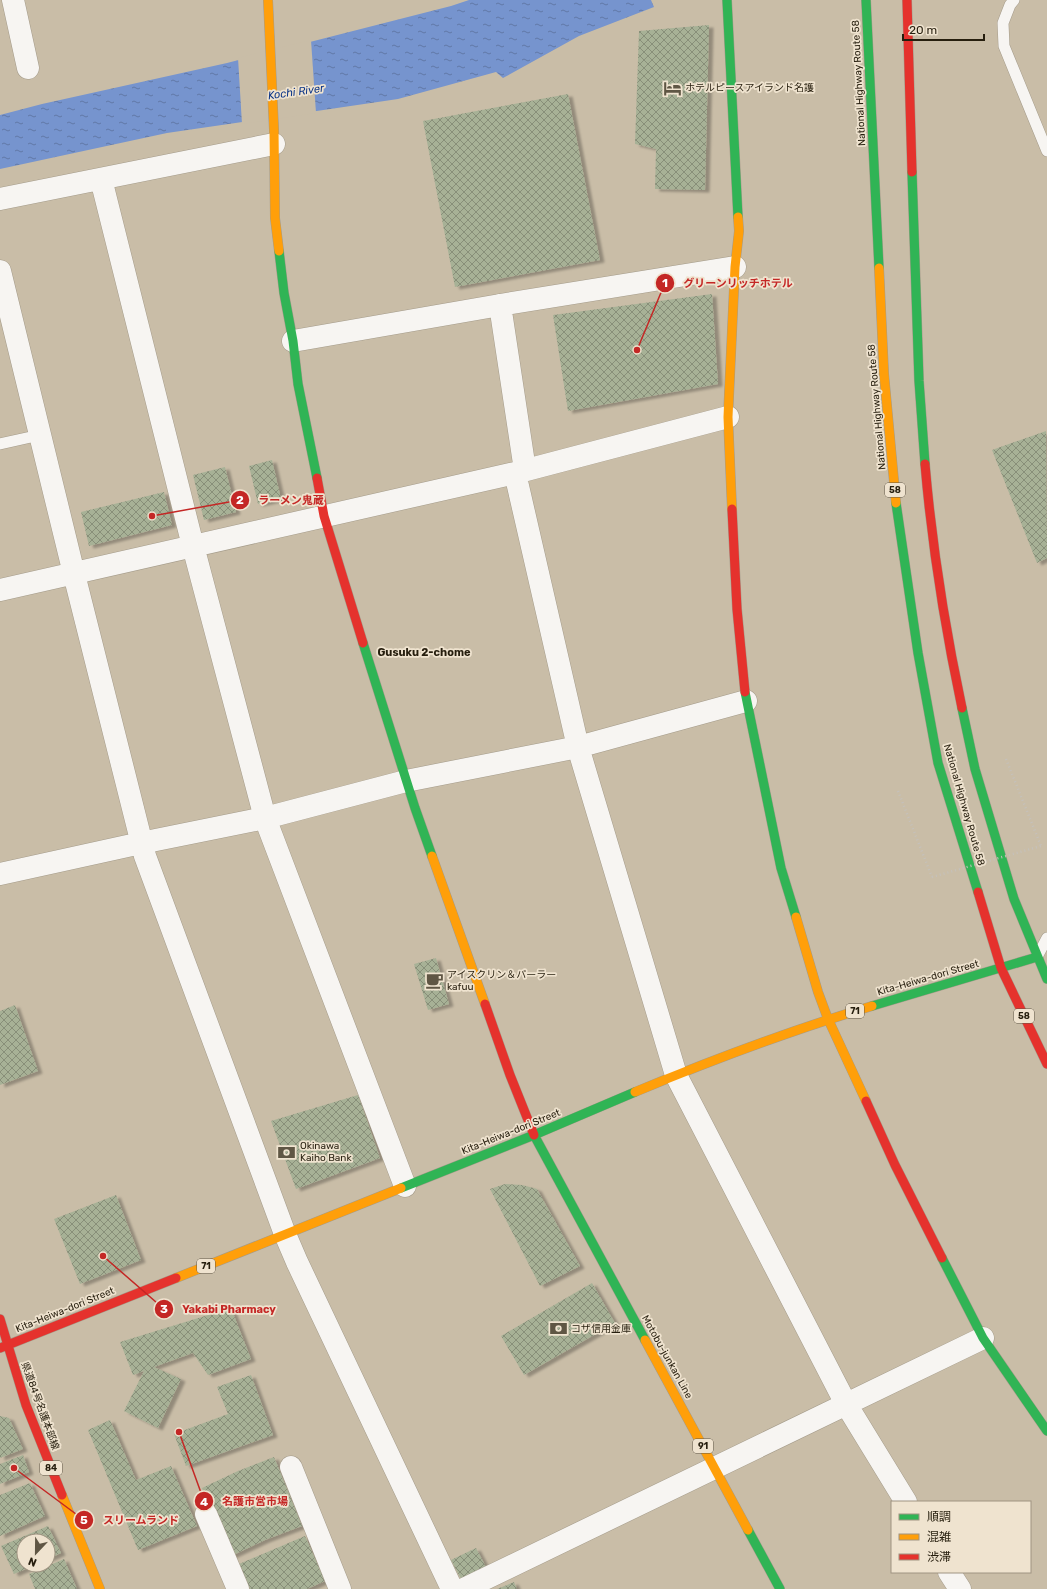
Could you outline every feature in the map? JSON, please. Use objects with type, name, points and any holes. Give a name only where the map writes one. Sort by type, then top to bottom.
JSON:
[{"type":"main road","name":"Motobu-junkan Line","points":[[268,0],[276,218],[284,293],[293,341],[298,384],[324,516],[406,781],[510,1075],[534,1135],[780,1589]]},
{"type":"main road","points":[[727,0],[739,231],[735,267],[728,417],[737,609],[746,701],[781,868],[818,992],[828,1019],[895,1165],[983,1338],[1047,1432]]},
{"type":"main road","name":"National Highway Route 58","points":[[866,0],[884,374],[896,508],[918,653],[938,763],[1001,968]]},
{"type":"main road","name":"National Highway Route 58","points":[[907,0],[919,381],[929,511],[951,654],[975,769],[1014,899],[1047,979]]},
{"type":"main road","name":"Kita-Heiwa-dori Street","points":[[3,1347],[534,1135],[676,1075],[828,1019],[1037,957]]},
{"type":"main road","name":"58","points":[[1001,968],[1047,1064]]},
{"type":"main road","name":"県道84号名護本部線","points":[[0,1319],[3,1347],[100,1589]]},
{"type":"street","points":[[13,0],[28,68]]},
{"type":"street","points":[[0,199],[101,179],[274,137]]},
{"type":"street","points":[[101,179],[193,546],[265,818],[405,1186]]},
{"type":"street","points":[[293,341],[500,305],[735,267]]},
{"type":"street","points":[[0,271],[73,572],[141,842],[150,871],[285,1234],[452,1589]]},
{"type":"street","points":[[500,305],[520,472],[578,748],[676,1075],[846,1404],[905,1501]]},
{"type":"street","points":[[0,590],[73,572],[520,472],[728,417]]},
{"type":"street","points":[[0,874],[141,842],[265,818],[406,781],[578,748],[746,701]]},
{"type":"street","points":[[464,1589],[983,1338]]},
{"type":"street","points":[[291,1467],[340,1589]]},
{"type":"street","points":[[206,1514],[238,1589]]},
{"type":"street","points":[[950,1573],[960,1589]]},
{"type":"lane","points":[[1014,0],[1010,5],[1003,23],[1004,46],[1047,151]]},
{"type":"lane","points":[[0,444],[40,435]]},
{"type":"lane","points":[[1047,938],[1037,957],[1047,963]]},
{"type":"path","points":[[898,790],[932,877],[1041,846],[1006,759]]},
{"type":"water","name":"Kochi River","points":[[469,0],[651,0],[654,7],[579,36],[503,78],[496,72],[398,99],[167,133],[0,169],[0,115],[42,104],[227,63],[451,6]]},
{"type":"pier","points":[[311,40],[316,113],[242,124],[238,58]]},
{"type":"building","name":"ホテルピースアイランド名護","points":[[709,25],[705,190],[655,189],[656,149],[635,144],[639,31]]},
{"type":"building","points":[[568,94],[600,260],[455,287],[423,121]]},
{"type":"building","points":[[712,294],[718,384],[568,411],[553,315]]},
{"type":"building","points":[[1046,431],[1047,558],[1037,563],[992,450]]},
{"type":"building","points":[[272,460],[281,499],[258,504],[249,466]]},
{"type":"building","points":[[225,467],[236,512],[204,520],[193,475]]},
{"type":"building","points":[[164,492],[172,525],[89,546],[81,512]]},
{"type":"building","points":[[436,958],[449,1004],[428,1010],[414,964]]},
{"type":"building","points":[[15,1005],[38,1071],[0,1085],[0,1011]]},
{"type":"building","points":[[358,1095],[380,1158],[296,1189],[271,1121]]},
{"type":"building","points":[[505,1184],[522,1185],[537,1189],[580,1266],[540,1286],[490,1189]]},
{"type":"building","points":[[116,1195],[141,1260],[80,1284],[54,1219]]},
{"type":"building","name":"コザ信用金庫","points":[[592,1283],[615,1323],[524,1375],[501,1336]]},
{"type":"building","points":[[231,1308],[251,1359],[208,1375],[193,1353],[154,1367],[181,1379],[158,1428],[124,1411],[144,1371],[133,1375],[120,1342]]},
{"type":"building","points":[[251,1375],[273,1435],[186,1466],[174,1434],[228,1414],[217,1387]]},
{"type":"building","points":[[0,1416],[9,1418],[23,1449],[0,1458]]},
{"type":"building","points":[[110,1420],[136,1480],[171,1466],[197,1526],[138,1550],[88,1430]]},
{"type":"building","points":[[23,1455],[29,1472],[0,1484],[0,1464]]},
{"type":"building","points":[[274,1457],[302,1526],[265,1540],[229,1557],[202,1488],[238,1471]]},
{"type":"building","points":[[30,1483],[45,1516],[0,1536],[0,1495]]},
{"type":"building","points":[[48,1526],[51,1533],[32,1533]]},
{"type":"building","points":[[305,1536],[325,1581],[307,1589],[250,1589],[239,1564]]},
{"type":"building","points":[[16,1540],[16,1573],[14,1574],[1,1546]]},
{"type":"building","points":[[56,1543],[61,1553],[56,1555]]},
{"type":"building","points":[[476,1548],[486,1567],[461,1579],[451,1560]]},
{"type":"building","points":[[64,1559],[77,1589],[35,1589],[29,1574],[56,1573],[56,1562]]},
{"type":"building","points":[[514,1582],[517,1589],[497,1589]]},
{"type":"traffic: fast","points":[[727,0],[738,217]]},
{"type":"traffic: fast","points":[[866,0],[879,268]]},
{"type":"traffic: fast","points":[[912,172],[919,381],[925,464]]},
{"type":"traffic: fast","points":[[279,251],[298,384],[317,478]]},
{"type":"traffic: fast","points":[[896,503],[918,653],[938,763],[978,892]]},
{"type":"traffic: fast","points":[[363,643],[415,808],[432,856]]},
{"type":"traffic: fast","points":[[745,692],[781,868],[796,917]]},
{"type":"traffic: fast","points":[[962,708],[975,769],[1014,899],[1047,979]]},
{"type":"traffic: fast","points":[[872,1006],[1037,957]]},
{"type":"traffic: fast","points":[[401,1188],[534,1135],[635,1092]]},
{"type":"traffic: fast","points":[[534,1135],[645,1340]]},
{"type":"traffic: fast","points":[[942,1258],[983,1338],[1047,1431]]},
{"type":"traffic: fast","points":[[748,1530],[780,1589]]},
{"type":"traffic: slow","points":[[268,0],[274,130],[275,218],[279,251]]},
{"type":"traffic: slow","points":[[732,509],[728,417],[735,267],[739,231],[738,217]]},
{"type":"traffic: slow","points":[[879,268],[884,374],[896,503]]},
{"type":"traffic: slow","points":[[432,856],[485,1004]]},
{"type":"traffic: slow","points":[[796,917],[818,992],[828,1019],[866,1101]]},
{"type":"traffic: slow","points":[[635,1092],[752,1046],[872,1006]]},
{"type":"traffic: slow","points":[[176,1278],[401,1188]]},
{"type":"traffic: slow","points":[[645,1340],[748,1530]]},
{"type":"traffic: slow","points":[[62,1495],[100,1589]]},
{"type":"traffic: jam","points":[[907,0],[912,172]]},
{"type":"traffic: jam","points":[[925,464],[931,525],[940,587],[962,708]]},
{"type":"traffic: jam","points":[[317,478],[324,516],[363,643]]},
{"type":"traffic: jam","points":[[732,509],[737,609],[745,692]]},
{"type":"traffic: jam","points":[[978,892],[1001,968],[1047,1064]]},
{"type":"traffic: jam","points":[[485,1004],[510,1075],[534,1135]]},
{"type":"traffic: jam","points":[[866,1101],[895,1165],[942,1258]]},
{"type":"traffic: jam","points":[[0,1348],[176,1278]]},
{"type":"traffic: jam","points":[[0,1319],[26,1405],[62,1495]]},
{"type":"place","name":"ホテルピースアイランド名護","points":[[672,88]]},
{"type":"place","name":"グリーンリッチホテル","points":[[637,350]]},
{"type":"place","name":"ラーメン鬼蔵","points":[[152,516]]},
{"type":"place","name":"アイスクリン＆パーラー kafuu","points":[[434,981]]},
{"type":"place","name":"Okinawa Kaiho Bank","points":[[287,1152]]},
{"type":"place","name":"Yakabi Pharmacy","points":[[103,1256]]},
{"type":"place","name":"コザ信用金庫","points":[[558,1329]]},
{"type":"place","name":"名護市営市場","points":[[179,1432]]},
{"type":"place","name":"スリームランド","points":[[14,1468]]},
{"type":"district","name":"Gusuku 2-chome","points":[[424,652]]}]
